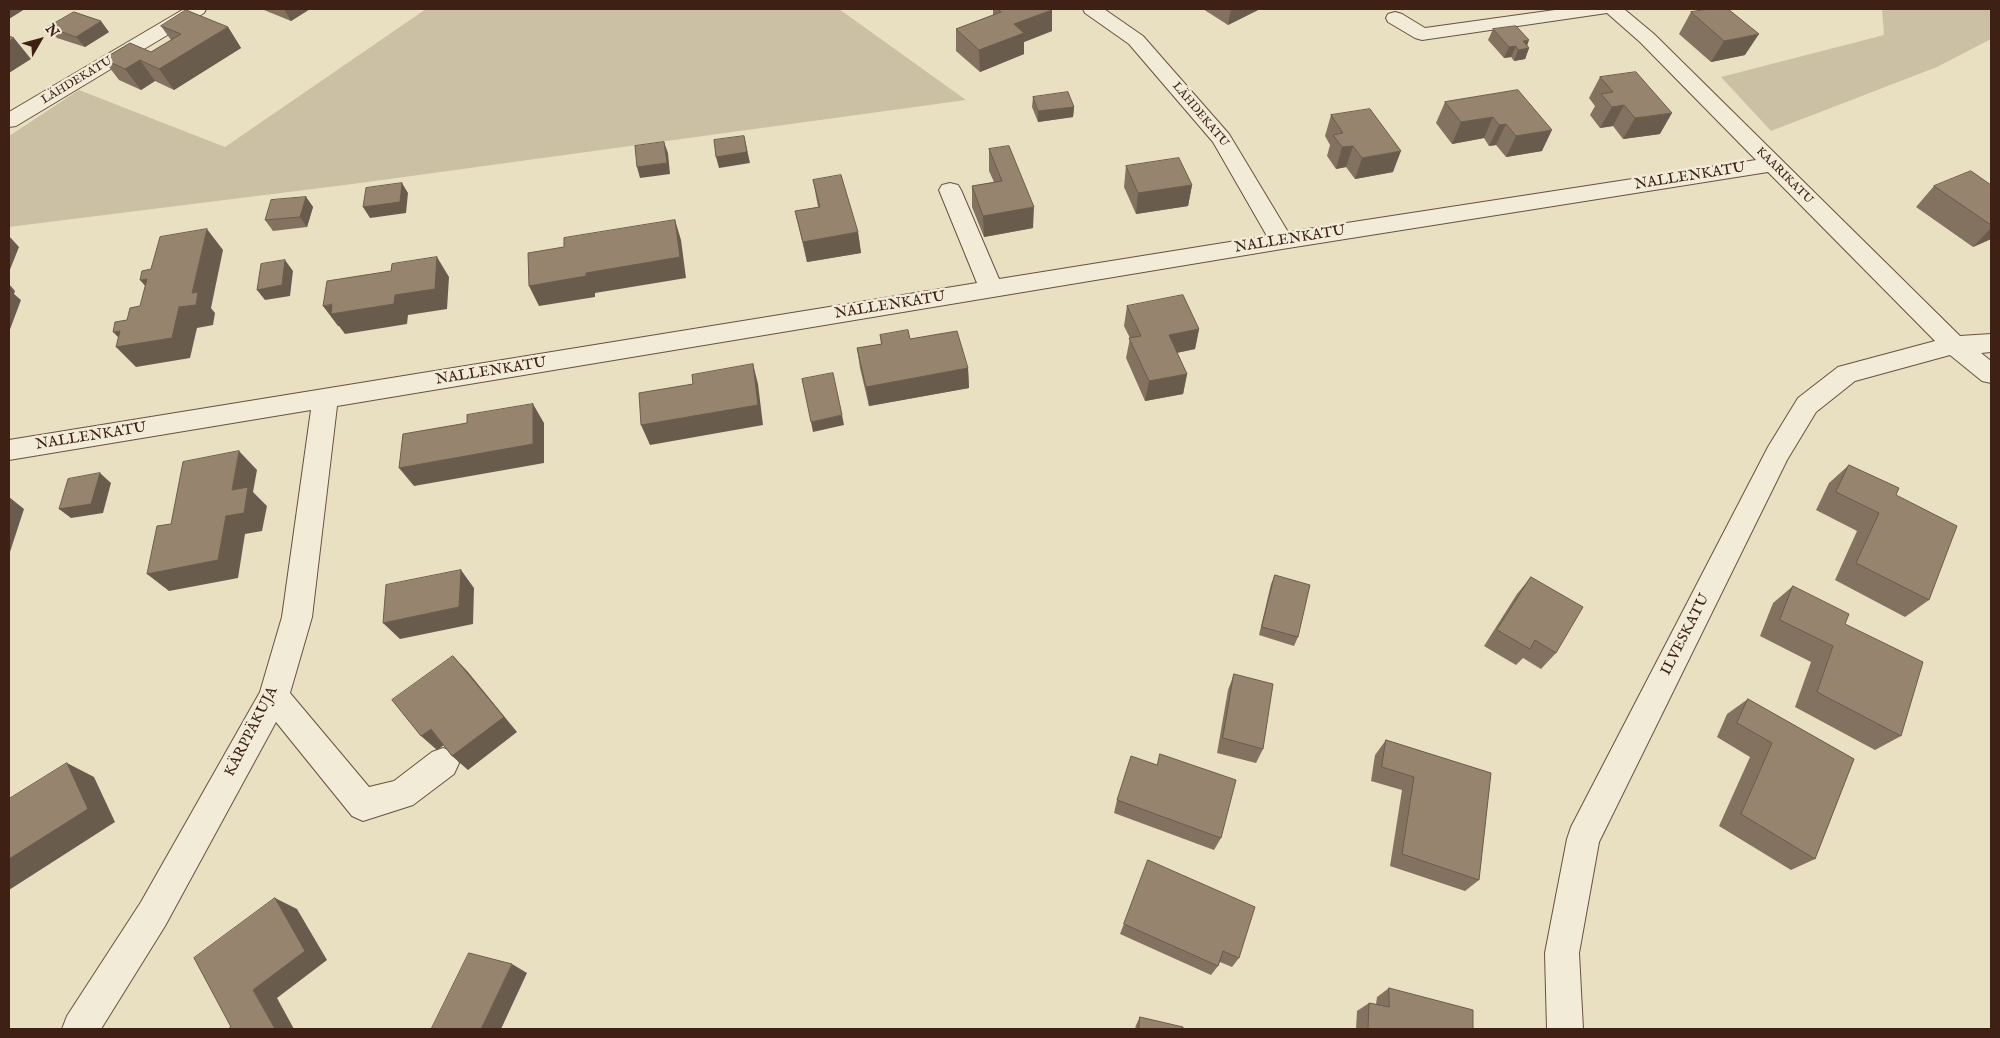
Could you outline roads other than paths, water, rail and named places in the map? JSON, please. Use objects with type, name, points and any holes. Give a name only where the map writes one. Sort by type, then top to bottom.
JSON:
[{"type":"street","name":"LÄHDEKATU","points":[[9,121],[197,9]]},
{"type":"street","name":"LÄHDEKATU","points":[[1092,9],[1136,40],[1222,139],[1282,241]]},
{"type":"street","points":[[1395,18],[1422,34],[1601,9]]},
{"type":"street","name":"KAARIKATU","points":[[1612,9],[1647,38],[1954,346],[1991,374]]},
{"type":"street","name":"NALLENKATU","points":[[9,450],[1282,241],[1772,164]]},
{"type":"street","points":[[950,190],[991,290]]},
{"type":"street","name":"ILVESKATU","points":[[1565,1029],[1562,953],[1583,839],[1777,454],[1807,405],[1847,374],[1954,346],[1991,343]]},
{"type":"street","name":"KÄRPPÄKUJA","points":[[80,1029],[153,914],[274,696],[297,616],[325,399]]},
{"type":"street","points":[[274,696],[362,805],[402,794],[443,763]]}]
